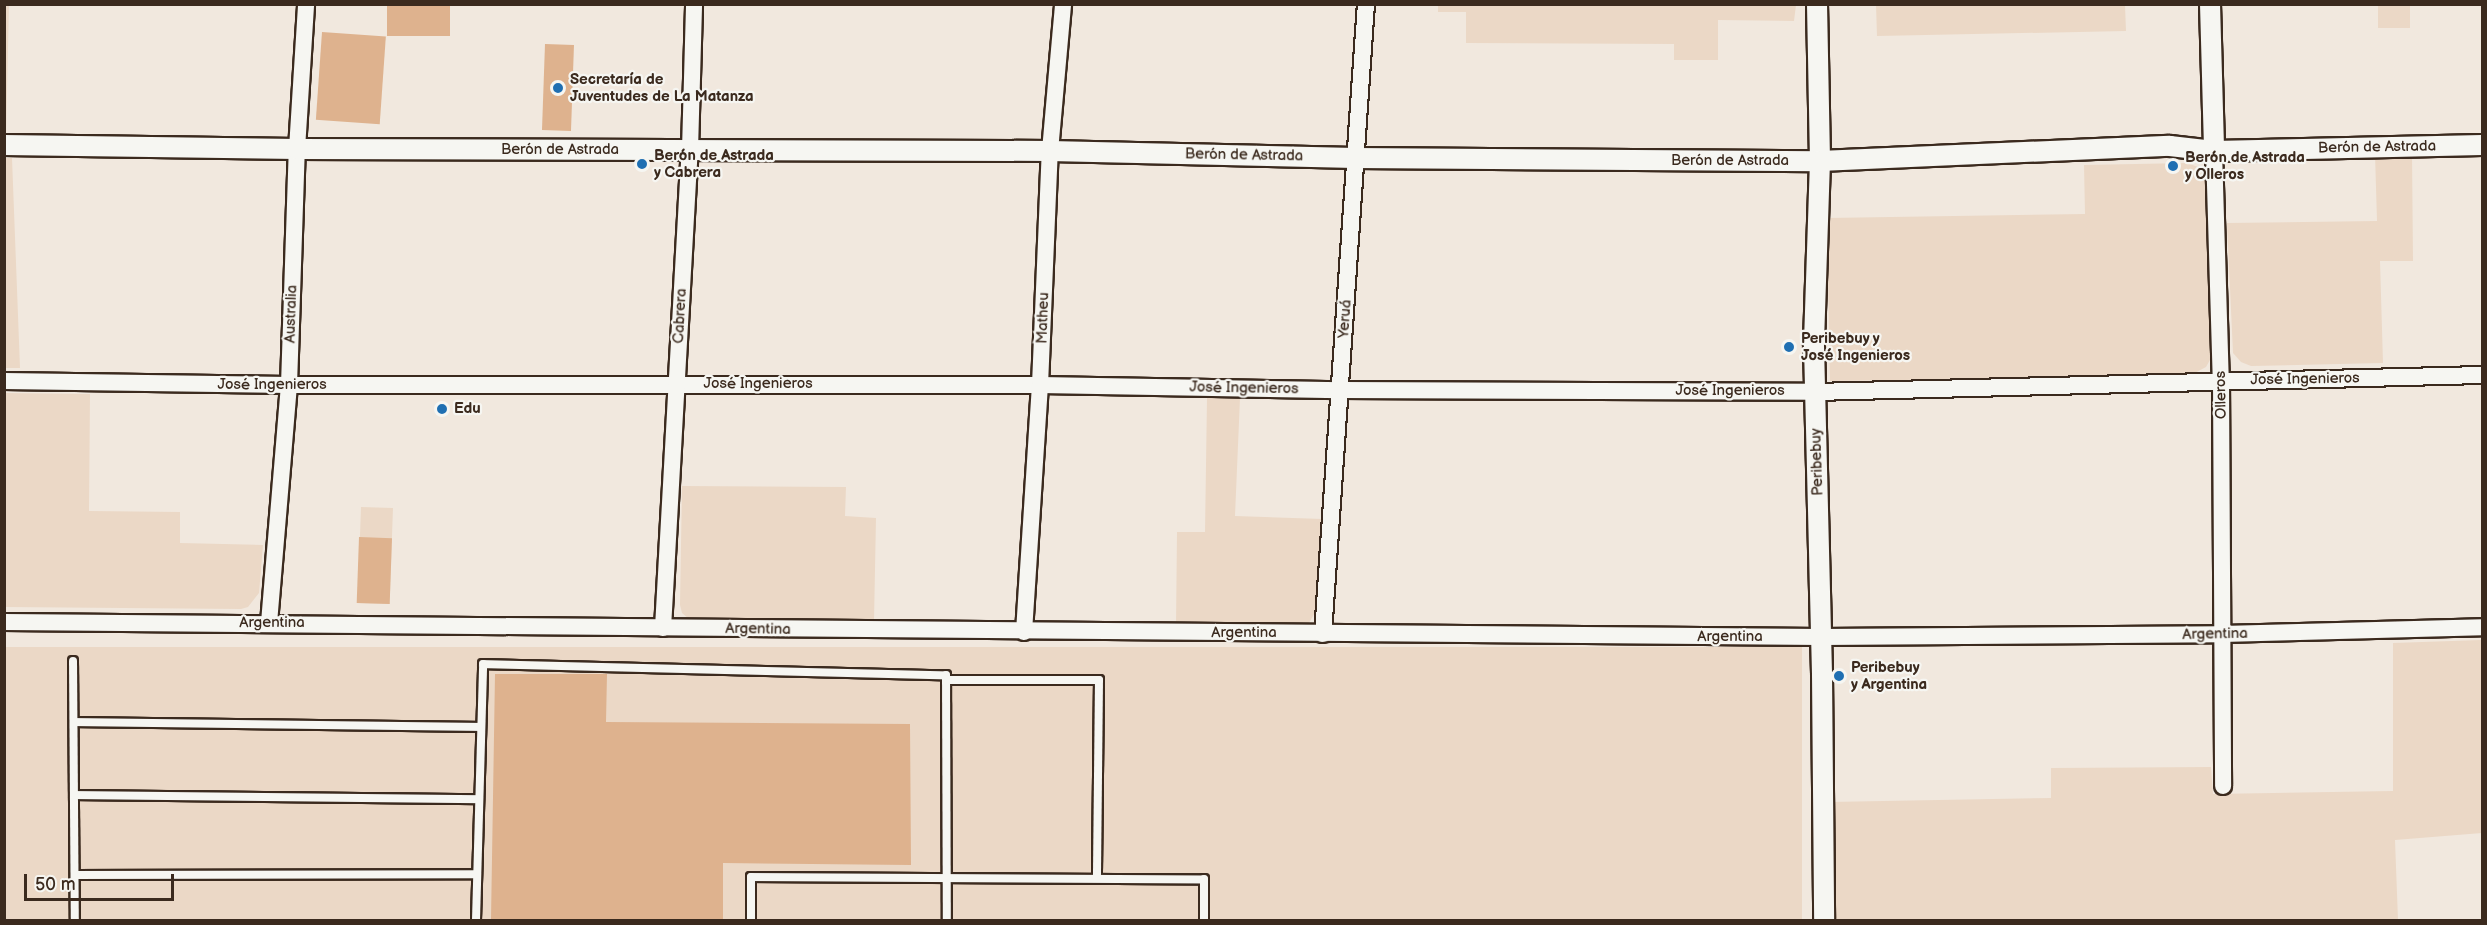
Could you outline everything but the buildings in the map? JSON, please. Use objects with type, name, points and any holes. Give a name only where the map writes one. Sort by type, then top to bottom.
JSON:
[{"type":"street","name":"Australia","points":[[270,622],[289,385],[297,149],[306,4]]},
{"type":"street","name":"Cabrera","points":[[663,628],[690,150],[694,4]]},
{"type":"street","name":"Matheu","points":[[1024,632],[1040,385],[1050,151],[1063,4]]},
{"type":"street","name":"Yeruá","points":[[1323,634],[1366,4]]},
{"type":"street","name":"Peribebuy","points":[[1817,4],[1820,161],[1815,392],[1821,638],[1824,921]]},
{"type":"street","name":"Olleros","points":[[2210,4],[2221,381],[2223,786]]},
{"type":"street","name":"Berón de Astrada","points":[[4,145],[297,149],[1050,151],[1356,158],[1820,161],[2170,146],[2214,151],[2482,145]]},
{"type":"street","name":"José Ingenieros","points":[[4,381],[289,385],[1040,385],[1341,390],[1815,392],[2482,375]]},
{"type":"street","name":"Argentina","points":[[4,622],[270,622],[1024,632],[1821,638],[2223,634],[2482,627]]},
{"type":"lane","points":[[74,661],[75,921]]},
{"type":"lane","points":[[476,921],[483,664],[946,675],[947,921]]},
{"type":"lane","points":[[946,680],[1099,680],[1097,879]]},
{"type":"lane","points":[[74,722],[481,727]]},
{"type":"lane","points":[[74,795],[479,800]]},
{"type":"lane","points":[[75,875],[477,874]]},
{"type":"lane","points":[[751,921],[751,877],[1203,879],[1204,921]]},
{"type":"shaded area","points":[[9,4],[6,137],[5,137],[4,5]]},
{"type":"shaded area","points":[[1438,4],[1796,5],[1794,21],[1718,20],[1718,60],[1674,60],[1674,44],[1466,43],[1466,12],[1438,12]]},
{"type":"shaded area","points":[[1876,5],[2125,5],[2126,31],[1877,36]]},
{"type":"shaded area","points":[[2378,5],[2410,5],[2410,28],[2378,28]]},
{"type":"shaded area","points":[[2412,153],[2413,261],[2380,261],[2383,363],[2251,366],[2241,362],[2233,353],[2227,223],[2377,221],[2375,154]]},
{"type":"shaded area","points":[[5,158],[12,158],[20,368],[5,368]]},
{"type":"shaded area","points":[[2187,163],[2201,168],[2206,181],[2216,349],[2206,367],[2189,376],[1830,381],[1827,218],[2085,214],[2084,165]]},
{"type":"shaded area","points":[[5,393],[90,394],[89,511],[180,512],[180,543],[263,545],[259,593],[248,607],[241,609],[5,607]]},
{"type":"shaded area","points":[[1207,398],[1240,398],[1235,516],[1323,519],[1317,609],[1304,627],[1176,625],[1177,532],[1205,532]]},
{"type":"shaded area","points":[[682,486],[846,487],[845,516],[876,518],[874,621],[696,622],[689,619],[682,613],[680,605]]},
{"type":"shaded area","points":[[361,507],[393,508],[390,604],[358,603]]},
{"type":"shaded area","points":[[2481,640],[2482,833],[2395,840],[2398,920],[1832,920],[1829,802],[2051,798],[2051,768],[2211,767],[2213,794],[2393,791],[2393,643]]},
{"type":"shaded area","points":[[5,647],[1802,647],[1802,920],[5,920]]},
{"type":"place","name":"Secretaría de Juventudes de La Matanza","points":[[558,88]]},
{"type":"place","name":"Berón de Astrada y Cabrera","points":[[642,164]]},
{"type":"place","name":"Berón de Astrada y Olleros","points":[[2173,166]]},
{"type":"place","name":"Peribebuy y José Ingenieros","points":[[1789,347]]},
{"type":"place","name":"Edu","points":[[442,409]]},
{"type":"place","name":"Peribebuy y Argentina","points":[[1839,676]]}]
